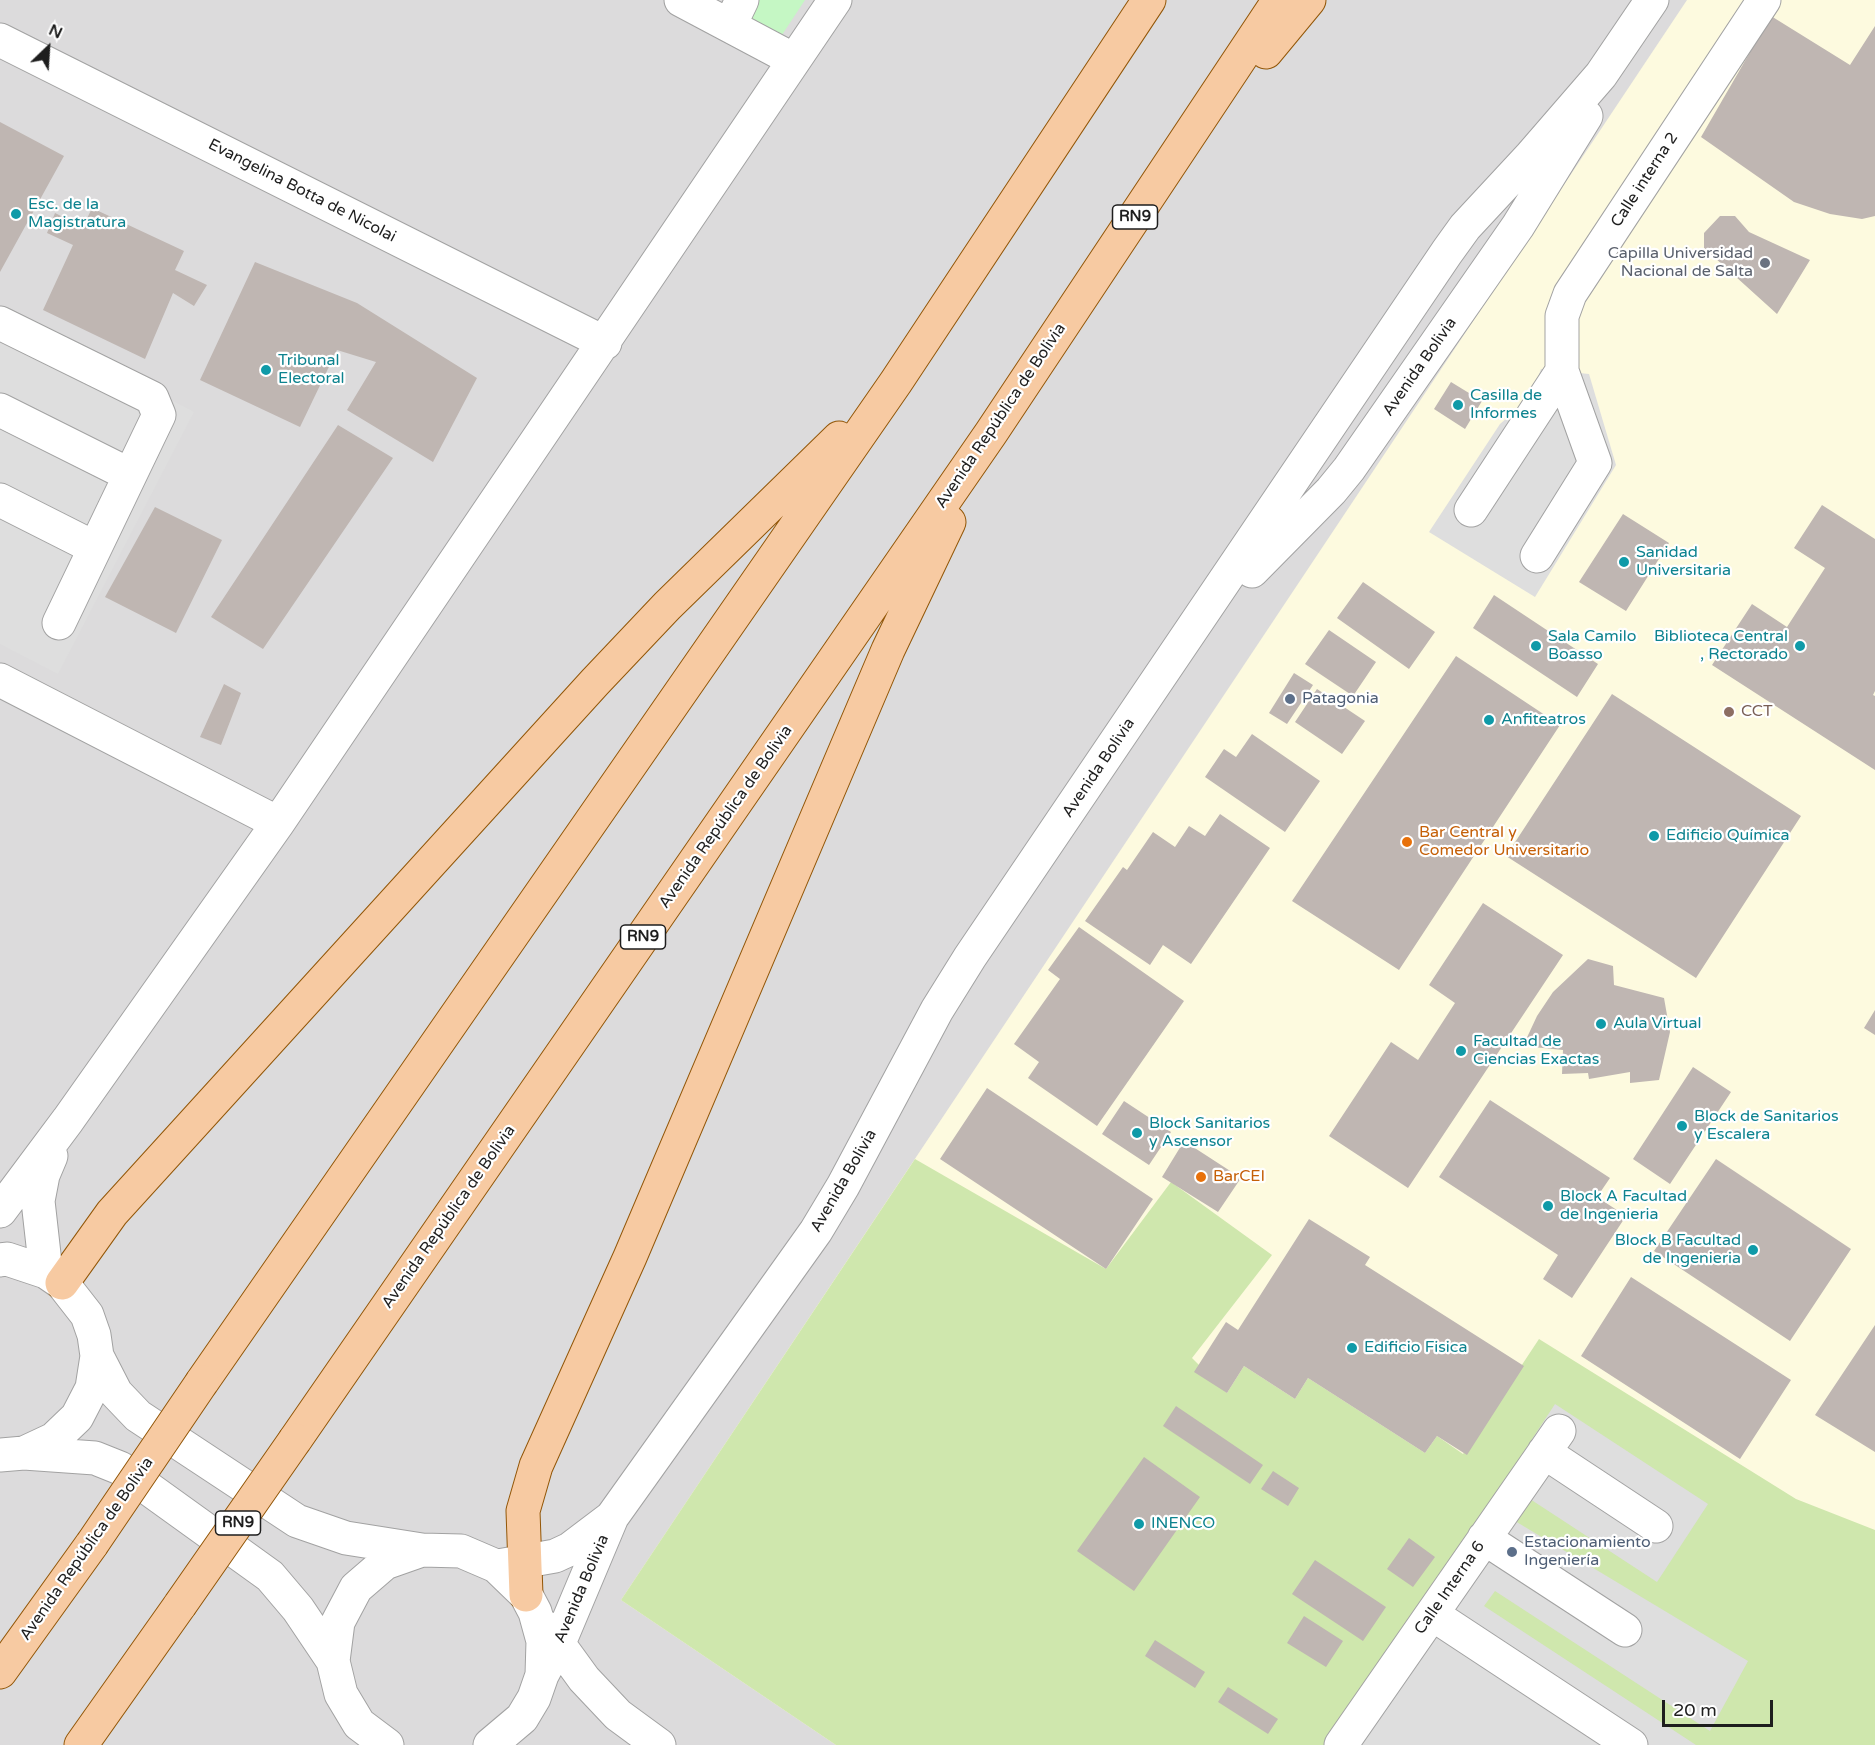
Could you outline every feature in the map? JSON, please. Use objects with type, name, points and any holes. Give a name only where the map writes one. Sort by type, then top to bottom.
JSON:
[{"type":"main road","name":"Avenida República de Bolivia","points":[[81,1745],[295,1440],[991,433],[1279,0]]},
{"type":"main road","points":[[1164,173],[1310,0]]},
{"type":"main road","name":"Avenida República de Bolivia","points":[[0,1672],[92,1544],[896,382],[1147,2]]},
{"type":"main road","points":[[54,1277],[595,682],[667,606],[896,382]]},
{"type":"main road","points":[[531,1604],[510,1564],[536,1466],[630,1257],[888,650],[991,433]]},
{"type":"street","points":[[681,0],[736,13],[794,60]]},
{"type":"street","points":[[0,1211],[68,1120],[278,824],[835,0]]},
{"type":"street","name":"Calle interna 2","points":[[1562,371],[1562,316],[1570,294],[1764,0]]},
{"type":"street","name":"Avenida Bolivia","points":[[1152,690],[1252,571],[1331,491],[1349,469],[1518,226],[1574,138],[1648,6]]},
{"type":"street","name":"Avenida Bolivia","points":[[542,1675],[559,1642],[612,1517],[816,1232],[937,1010],[970,957],[1465,227],[1566,117],[1601,75],[1648,6]]},
{"type":"street","name":"Evangelina Botta de Nicolai","points":[[0,40],[605,343]]},
{"type":"street","points":[[0,323],[152,398],[159,415],[59,622]]},
{"type":"street","points":[[1471,510],[1562,371]]},
{"type":"street","points":[[1537,556],[1595,463],[1562,371]]},
{"type":"street","points":[[0,411],[130,475]]},
{"type":"street","points":[[0,500],[95,548]]},
{"type":"street","points":[[0,680],[278,824]]},
{"type":"street","points":[[12,1454],[54,1439],[77,1417],[92,1388],[97,1356],[94,1335],[87,1315],[54,1277],[38,1201],[43,1175],[68,1120]]},
{"type":"street","points":[[0,1260],[7,1260],[54,1277]]},
{"type":"street","points":[[97,1356],[116,1393],[138,1416],[297,1521],[346,1538],[422,1550],[461,1551],[510,1564],[570,1549],[612,1517]]},
{"type":"street","name":"Calle Interna 6","points":[[1341,1745],[1552,1442],[1656,1526]]},
{"type":"street","points":[[12,1454],[95,1458],[120,1468],[270,1576],[298,1609],[333,1661],[341,1694],[359,1724],[387,1745]]},
{"type":"street","points":[[1484,1538],[1625,1630]]},
{"type":"street","points":[[333,1661],[338,1622],[356,1588],[385,1563],[422,1550]]},
{"type":"street","points":[[531,1604],[584,1679],[618,1715],[659,1745]]},
{"type":"street","points":[[490,1745],[522,1718],[534,1698],[542,1675],[543,1641],[531,1604]]},
{"type":"street","points":[[1432,1614],[1631,1745]]},
{"type":"shaded area","points":[[0,0],[1875,0],[1875,1745],[0,1745]]},
{"type":"shaded area","points":[[1687,0],[1875,0],[1875,1745],[836,1745],[621,1600]]},
{"type":"shaded area","points":[[0,311],[194,412],[58,674],[0,644]]},
{"type":"shaded area","points":[[1541,369],[1589,374],[1616,465],[1535,597],[1429,532],[1500,424],[1531,397]]},
{"type":"shaded area","name":"Estacionamiento Ingeniería","points":[[1555,1404],[1708,1504],[1657,1582],[1530,1499],[1515,1521],[1748,1661],[1710,1731],[1495,1591],[1484,1606],[1696,1745],[1356,1745],[1339,1734]]},
{"type":"green space","points":[[752,0],[805,0],[776,44],[741,22]]},
{"type":"green space","points":[[915,1159],[1106,1269],[1171,1182],[1272,1255],[1192,1358],[1227,1393],[1244,1366],[1295,1399],[1308,1378],[1425,1453],[1437,1436],[1463,1454],[1539,1339],[1796,1499],[1875,1530],[1875,1745],[836,1745],[621,1600]]},
{"type":"building","points":[[1771,16],[1850,65],[1875,26],[1875,216],[1862,219],[1830,214],[1794,202],[1701,137]]},
{"type":"building","name":"Esc. de la Magistratura","points":[[0,122],[64,156],[0,272]]},
{"type":"building","points":[[92,208],[184,251],[175,270],[207,285],[194,306],[173,293],[145,359],[43,310],[73,245],[47,233],[55,213],[83,227]]},
{"type":"building","name":"Capilla Universidad Nacional de Salta","points":[[1720,216],[1735,216],[1749,232],[1810,260],[1777,314],[1704,248],[1704,233]]},
{"type":"building","name":"Tribunal Electoral","points":[[255,262],[357,303],[477,378],[433,462],[347,410],[376,362],[337,350],[300,427],[200,380]]},
{"type":"building","name":"Casilla de Informes","points":[[1451,382],[1482,401],[1465,429],[1434,409]]},
{"type":"building","points":[[338,425],[393,458],[263,649],[211,617]]},
{"type":"building","name":"Biblioteca Central , Rectorado","points":[[1822,505],[1875,539],[1875,691],[1873,695],[1875,696],[1875,770],[1712,665],[1752,604],[1787,627],[1825,568],[1794,548]]},
{"type":"building","points":[[155,507],[222,540],[176,633],[105,597]]},
{"type":"building","name":"Sanidad Universitaria","points":[[1623,514],[1669,543],[1626,611],[1579,582]]},
{"type":"building","points":[[1363,582],[1435,632],[1409,669],[1337,618]]},
{"type":"building","name":"Sala Camilo Boasso","points":[[1494,595],[1598,664],[1577,697],[1473,628]]},
{"type":"building","points":[[1329,630],[1376,662],[1353,696],[1305,664]]},
{"type":"building","name":"Bar Central y Comedor Universitario","points":[[1456,656],[1560,725],[1399,970],[1292,901]]},
{"type":"building","name":"Patagonia","points":[[1294,673],[1313,685],[1287,724],[1269,713]]},
{"type":"building","points":[[224,684],[241,693],[221,745],[200,737]]},
{"type":"building","points":[[1317,689],[1365,721],[1342,754],[1295,722]]},
{"type":"building","name":"Edificio Química","points":[[1612,694],[1801,816],[1696,978],[1506,856]]},
{"type":"building","points":[[1252,734],[1320,781],[1285,832],[1205,777],[1224,749],[1236,757]]},
{"type":"building","points":[[1220,814],[1270,848],[1191,964],[1163,945],[1150,965],[1085,921],[1123,867],[1127,870],[1153,832],[1175,847],[1189,826],[1205,836]]},
{"type":"building","name":"Facultad de Ciencias Exactas","points":[[1483,903],[1563,955],[1408,1188],[1329,1136],[1391,1042],[1418,1060],[1455,1003],[1429,985]]},
{"type":"building","points":[[1079,927],[1184,1001],[1097,1126],[1028,1078],[1039,1062],[1014,1044],[1060,979],[1048,970]]},
{"type":"building","name":"Aula Virtual","points":[[1588,959],[1613,966],[1614,985],[1664,998],[1670,1032],[1659,1080],[1630,1083],[1630,1072],[1589,1079],[1588,1073],[1562,1074],[1563,1050],[1523,1046],[1537,1016],[1553,992]]},
{"type":"building","points":[[1875,1010],[1875,1035],[1864,1028]]},
{"type":"building","name":"Block de Sanitarios y Escalera","points":[[1693,1067],[1731,1092],[1670,1184],[1633,1159]]},
{"type":"building","points":[[987,1088],[1153,1199],[1106,1269],[940,1159]]},
{"type":"building","name":"Block A Facultad de Ingenieria","points":[[1490,1100],[1610,1178],[1597,1197],[1626,1216],[1572,1298],[1543,1279],[1558,1255],[1439,1177]]},
{"type":"building","name":"Block Sanitarios y Ascensor","points":[[1124,1101],[1171,1132],[1149,1165],[1102,1134]]},
{"type":"building","name":"BarCEI","points":[[1184,1141],[1241,1178],[1218,1212],[1162,1177]]},
{"type":"building","name":"Block B Facultad de Ingenieria","points":[[1716,1159],[1851,1249],[1790,1341],[1654,1251]]},
{"type":"building","name":"Edificio Fisica","points":[[1309,1219],[1370,1257],[1365,1265],[1524,1366],[1467,1455],[1437,1436],[1425,1453],[1308,1378],[1295,1399],[1244,1366],[1227,1393],[1194,1372],[1226,1322],[1238,1330]]},
{"type":"building","points":[[1631,1277],[1791,1380],[1740,1459],[1581,1356]]},
{"type":"building","points":[[1875,1325],[1875,1452],[1815,1415]]},
{"type":"building","name":"INENCO","points":[[1176,1406],[1263,1465],[1250,1484],[1163,1426]]},
{"type":"building","name":"INENCO","points":[[1144,1457],[1200,1497],[1134,1591],[1077,1551]]},
{"type":"building","points":[[1273,1471],[1299,1488],[1288,1506],[1261,1489]]},
{"type":"building","points":[[1409,1538],[1435,1557],[1413,1587],[1387,1569]]},
{"type":"building","points":[[1315,1560],[1386,1607],[1363,1641],[1292,1594]]},
{"type":"building","points":[[1304,1616],[1343,1641],[1326,1667],[1287,1643]]},
{"type":"building","points":[[1155,1640],[1205,1672],[1195,1688],[1145,1656]]},
{"type":"building","points":[[1228,1687],[1278,1719],[1268,1734],[1218,1702]]},
{"type":"place","name":"Esc. de la Magistratura","points":[[16,214]]},
{"type":"place","name":"Capilla Universidad Nacional de Salta","points":[[1765,263]]},
{"type":"place","name":"Tribunal Electoral","points":[[266,370]]},
{"type":"place","name":"Casilla de Informes","points":[[1458,405]]},
{"type":"place","name":"Sanidad Universitaria","points":[[1624,562]]},
{"type":"place","name":"Sala Camilo Boasso","points":[[1536,646]]},
{"type":"place","name":"Biblioteca Central , Rectorado","points":[[1800,646]]},
{"type":"place","name":"Patagonia","points":[[1290,699]]},
{"type":"place","name":"CCT","points":[[1729,712]]},
{"type":"place","name":"Anfiteatros","points":[[1489,720]]},
{"type":"place","name":"Edificio Química","points":[[1654,836]]},
{"type":"place","name":"Bar Central y Comedor Universitario","points":[[1407,842]]},
{"type":"place","name":"Aula Virtual","points":[[1601,1024]]},
{"type":"place","name":"Facultad de Ciencias Exactas","points":[[1461,1051]]},
{"type":"place","name":"Block de Sanitarios y Escalera","points":[[1682,1126]]},
{"type":"place","name":"Block Sanitarios y Ascensor","points":[[1137,1133]]},
{"type":"place","name":"BarCEI","points":[[1201,1177]]},
{"type":"place","name":"Block A Facultad de Ingenieria","points":[[1548,1206]]},
{"type":"place","name":"Block B Facultad de Ingenieria","points":[[1753,1250]]},
{"type":"place","name":"Edificio Fisica","points":[[1352,1348]]},
{"type":"place","name":"INENCO","points":[[1139,1524]]},
{"type":"place","name":"Estacionamiento Ingeniería","points":[[1512,1552]]}]
